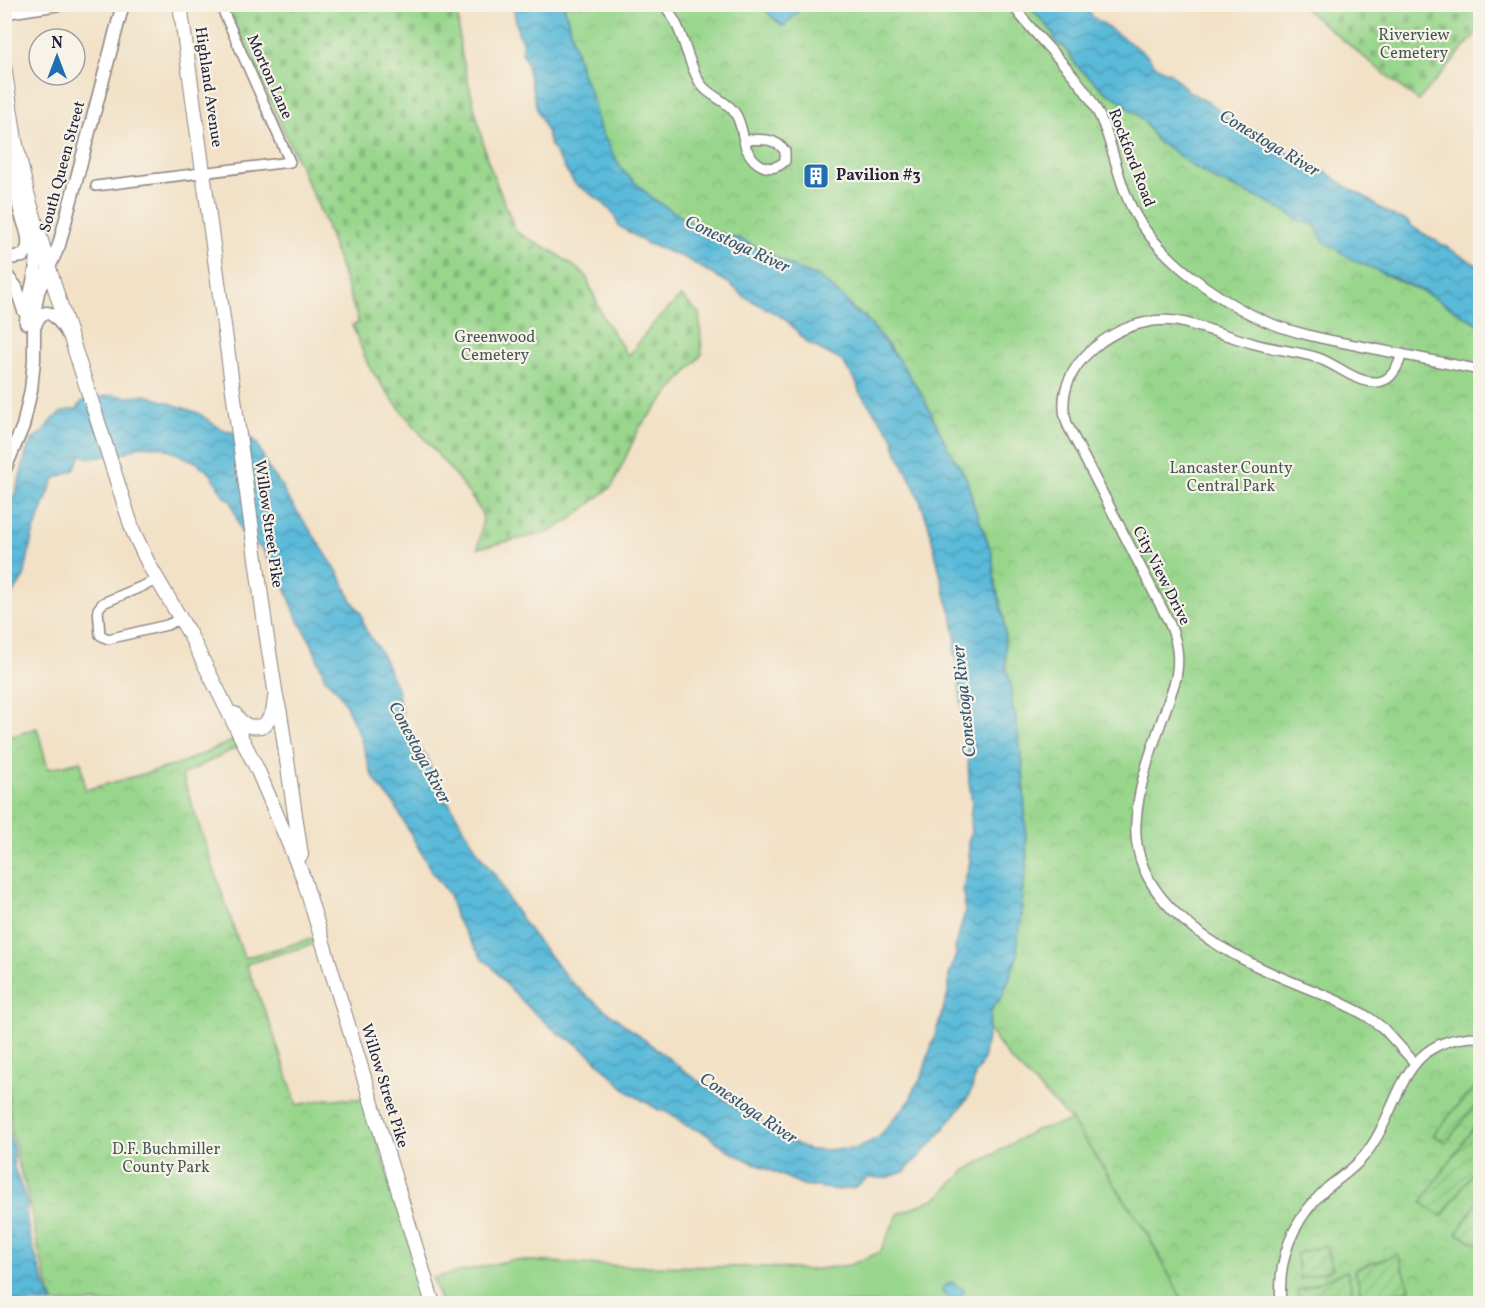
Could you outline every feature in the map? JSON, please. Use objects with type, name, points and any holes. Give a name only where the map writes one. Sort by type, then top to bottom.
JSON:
[{"type":"highway","name":"Highland Avenue","points":[[180,4],[203,174]]},
{"type":"highway","name":"Willow Street Pike","points":[[4,66],[15,140],[43,266],[73,343],[133,531],[190,635],[263,782],[303,878],[433,1304]]},
{"type":"highway","name":"Willow Street Pike","points":[[203,174],[266,632],[303,878]]},
{"type":"highway","points":[[190,635],[197,643],[232,710],[243,724],[253,727],[265,725],[273,712],[276,696]]},
{"type":"main road","name":"South Queen Street","points":[[43,266],[59,245],[123,4]]},
{"type":"main road","points":[[6,257],[23,256],[28,247],[28,237],[18,204],[14,160],[15,140]]},
{"type":"main road","points":[[4,471],[27,414],[32,390],[34,315],[43,266],[18,188]]},
{"type":"main road","points":[[6,257],[43,266]]},
{"type":"main road","points":[[33,372],[26,316],[27,302],[43,266]]},
{"type":"main road","points":[[4,273],[16,287],[26,316]]},
{"type":"main road","points":[[34,330],[38,318],[51,313],[60,322],[73,343]]},
{"type":"street","points":[[4,14],[70,4]]},
{"type":"street","name":"Morton Lane","points":[[203,174],[291,162],[220,4]]},
{"type":"street","points":[[663,4],[678,25],[700,84],[712,96],[734,110],[739,118],[744,140],[749,153],[763,166],[775,169],[785,161],[785,151],[773,141],[744,140]]},
{"type":"street","name":"Rockford Road","points":[[1012,4],[1079,84],[1095,107],[1106,130],[1126,197],[1153,240],[1175,262],[1215,294],[1268,322],[1307,334],[1480,370]]},
{"type":"street","points":[[96,186],[203,174]]},
{"type":"street","name":"City View Drive","points":[[1402,354],[1397,368],[1387,379],[1382,382],[1371,382],[1312,356],[1258,345],[1182,322],[1150,321],[1106,339],[1088,352],[1070,379],[1064,394],[1063,407],[1068,426],[1168,620],[1177,643],[1179,664],[1176,678],[1138,803],[1136,838],[1143,867],[1164,901],[1199,933],[1247,962],[1361,1012],[1383,1028],[1416,1064]]},
{"type":"street","points":[[158,580],[111,598],[100,606],[98,615],[100,635],[108,639],[167,625],[180,619]]},
{"type":"street","points":[[1281,1304],[1280,1279],[1283,1257],[1298,1222],[1314,1201],[1364,1157],[1375,1140],[1402,1081],[1416,1064],[1436,1048],[1449,1042],[1480,1037]]},
{"type":"green space","name":"Greenwood Cemetery","points":[[226,5],[457,5],[460,48],[487,159],[516,232],[552,251],[585,274],[603,317],[628,356],[654,323],[681,296],[699,313],[702,354],[639,428],[613,485],[573,518],[550,532],[478,548],[483,519],[481,511],[369,367],[352,325],[359,323],[324,219]]},
{"type":"green space","name":"Lancaster County Central Park","points":[[564,5],[1028,5],[1053,32],[1056,42],[1064,47],[1077,66],[1107,93],[1114,96],[1143,120],[1158,143],[1171,149],[1214,179],[1315,225],[1324,241],[1386,275],[1435,298],[1480,325],[1480,1303],[1184,1303],[1147,1233],[1072,1121],[1009,1058],[988,1029],[992,1008],[1003,995],[1018,954],[1022,894],[1027,864],[1023,766],[1012,705],[1011,684],[1006,669],[1004,619],[995,583],[992,553],[975,509],[966,477],[948,448],[922,395],[889,346],[863,315],[830,286],[816,277],[742,240],[696,226],[653,199],[622,170],[600,129],[590,92],[581,71]]},
{"type":"green space","name":"Riverview Cemetery","points":[[1300,5],[1480,5],[1480,29],[1418,101]]},
{"type":"green space","name":"D.F. Buchmiller County Park","points":[[37,728],[48,769],[81,761],[85,790],[176,765],[237,739],[240,746],[182,775],[244,958],[315,938],[317,943],[246,964],[270,1024],[297,1105],[327,1099],[364,1099],[428,1303],[53,1303],[38,1249],[28,1196],[16,1156],[16,1144],[11,1134],[7,1069],[11,1020],[10,986],[4,973],[7,921],[4,879],[8,832],[4,800],[4,739]]},
{"type":"green space","points":[[1480,1083],[1480,1100],[1446,1142],[1433,1135],[1458,1105]]},
{"type":"green space","points":[[1480,1118],[1480,1161],[1442,1217],[1421,1202]]},
{"type":"green space","points":[[1072,1121],[1147,1233],[1184,1303],[441,1304],[433,1278],[511,1260],[621,1266],[762,1267],[810,1270],[850,1265],[880,1252],[898,1214],[938,1197],[965,1171],[1035,1130]]},
{"type":"green space","points":[[1480,1197],[1480,1246],[1457,1233]]},
{"type":"green space","points":[[1325,1245],[1333,1269],[1300,1279],[1296,1254]]},
{"type":"green space","points":[[1398,1254],[1410,1289],[1363,1302],[1355,1269]]},
{"type":"green space","points":[[1347,1271],[1356,1303],[1299,1303],[1297,1291]]},
{"type":"water","name":"Conestoga River","points":[[513,5],[564,5],[581,71],[590,92],[600,129],[622,170],[653,199],[696,226],[742,240],[808,274],[817,276],[845,299],[853,311],[863,315],[904,367],[922,395],[948,448],[966,477],[975,509],[992,553],[995,583],[1004,619],[1006,669],[1011,684],[1012,705],[1023,766],[1027,864],[1017,944],[1018,954],[1003,995],[992,1008],[983,1061],[975,1075],[967,1099],[935,1140],[904,1172],[886,1178],[868,1178],[854,1188],[838,1190],[803,1185],[734,1154],[703,1132],[687,1126],[670,1113],[659,1110],[627,1091],[592,1056],[559,1034],[531,1010],[490,964],[483,960],[456,919],[449,894],[432,872],[393,802],[371,773],[361,739],[345,703],[338,691],[325,678],[311,642],[297,618],[278,568],[268,559],[263,550],[241,532],[231,501],[223,495],[211,474],[196,462],[162,447],[140,446],[121,454],[91,458],[81,455],[74,470],[54,479],[32,537],[24,577],[9,600],[5,636],[5,507],[18,486],[30,443],[55,417],[65,411],[77,409],[82,401],[112,395],[130,397],[146,395],[198,413],[222,430],[248,436],[257,443],[268,468],[339,574],[352,601],[361,613],[365,629],[380,651],[397,688],[404,724],[415,743],[427,757],[434,778],[481,857],[498,879],[509,901],[569,980],[693,1077],[744,1111],[745,1114],[772,1127],[783,1137],[809,1150],[854,1149],[878,1138],[910,1102],[914,1088],[921,1079],[948,994],[949,976],[965,912],[963,888],[970,862],[968,842],[971,833],[972,803],[967,736],[957,660],[954,653],[956,641],[952,615],[928,523],[917,493],[896,450],[892,435],[859,392],[857,383],[842,361],[806,342],[784,318],[743,296],[730,284],[685,258],[646,243],[619,226],[613,213],[600,200],[575,184],[550,145],[537,110]]},
{"type":"water","points":[[760,5],[805,5],[783,27]]},
{"type":"water","name":"Conestoga River","points":[[1028,5],[1083,5],[1093,17],[1146,54],[1154,64],[1170,73],[1188,91],[1209,103],[1238,125],[1268,139],[1307,167],[1325,172],[1378,207],[1406,220],[1414,228],[1480,267],[1480,325],[1417,288],[1351,259],[1324,241],[1315,225],[1214,179],[1171,149],[1158,143],[1143,120],[1114,96],[1107,93],[1077,66],[1064,47],[1055,42],[1053,32]]},
{"type":"water","points":[[5,984],[9,990],[5,1085]]},
{"type":"water","points":[[5,1085],[8,1134],[13,1144],[14,1168],[28,1205],[26,1213],[30,1238],[52,1303],[5,1303]]},
{"type":"water","points":[[952,1282],[964,1290],[958,1299],[952,1299],[942,1293],[943,1287]]},
{"type":"place","name":"Pavilion #3","points":[[816,176]]}]
